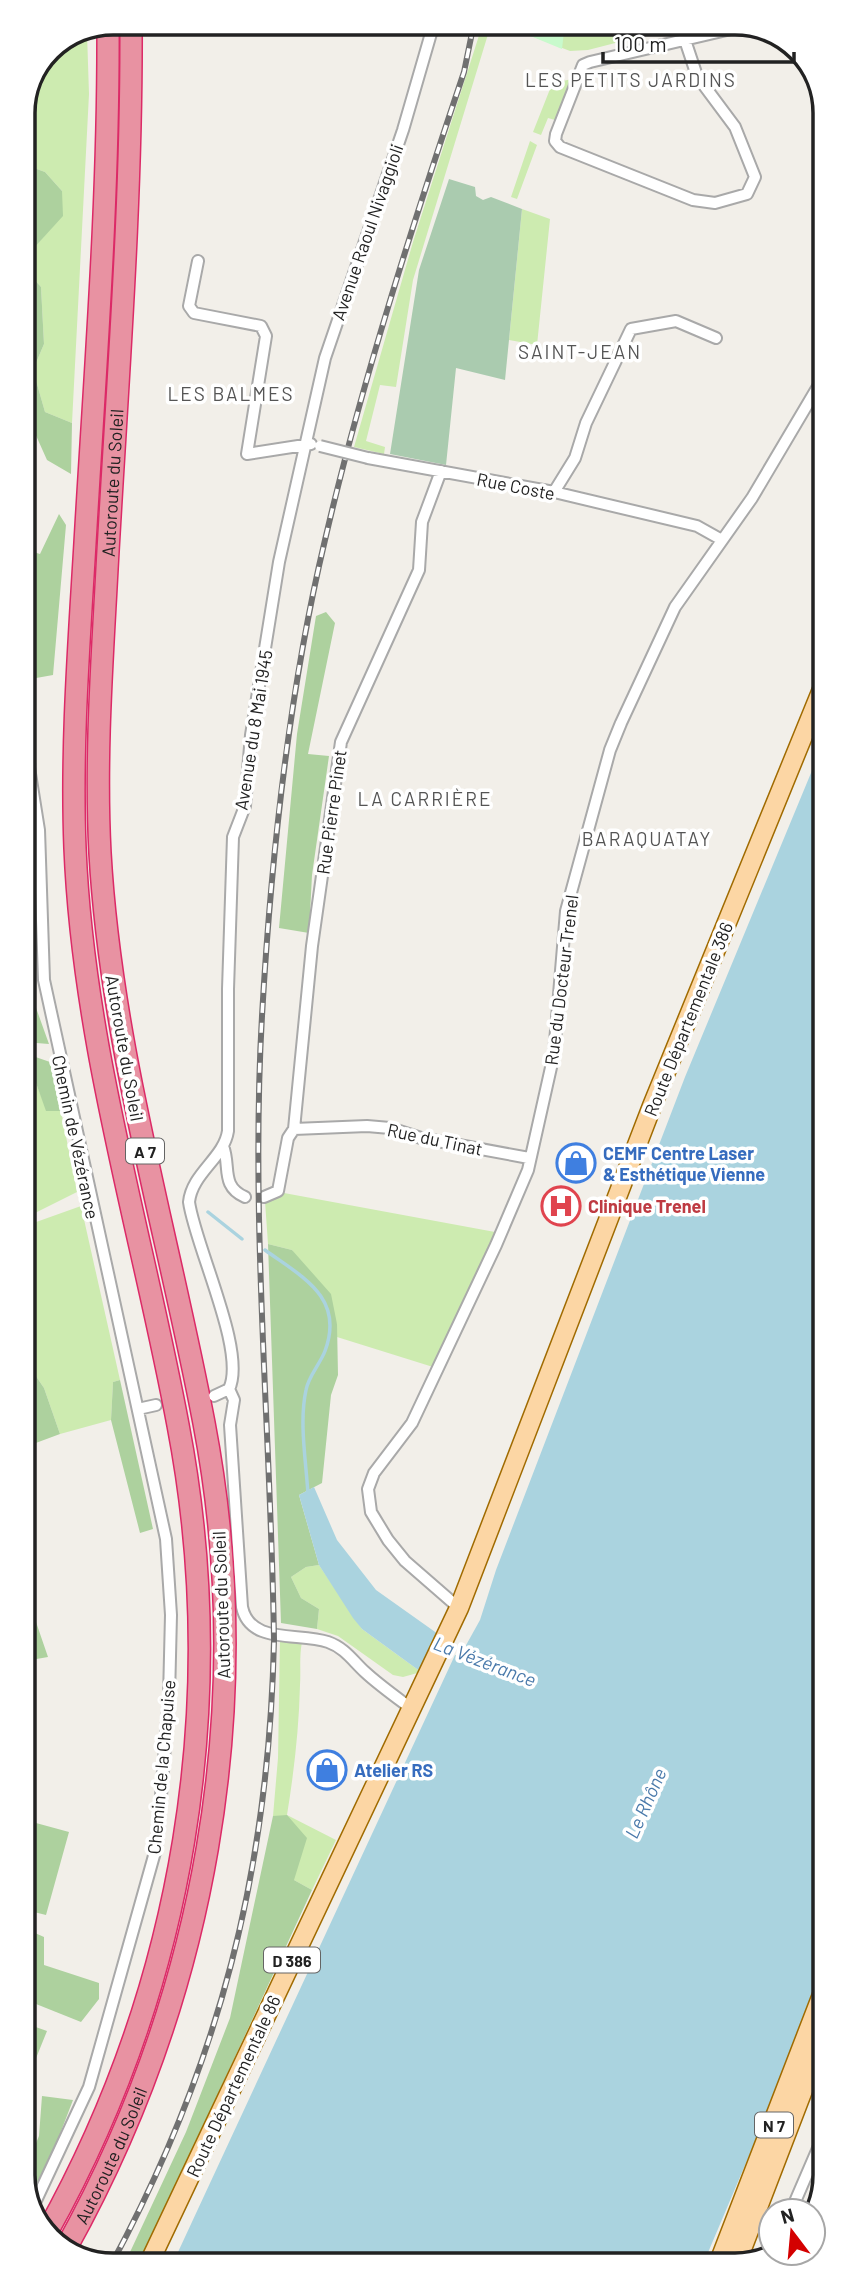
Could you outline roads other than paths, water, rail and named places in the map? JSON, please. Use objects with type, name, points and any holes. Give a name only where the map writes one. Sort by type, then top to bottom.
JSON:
[{"type":"highway","name":"Autoroute du Soleil","points":[[51,2223],[91,2147],[117,2086],[141,2022],[164,1943],[183,1856],[197,1752],[200,1688],[200,1612],[189,1493],[179,1429],[98,1054],[82,942],[75,847],[79,643],[105,167],[108,35]]},
{"type":"highway","name":"Autoroute du Soleil","points":[[70,2240],[113,2157],[141,2093],[166,2025],[187,1950],[207,1859],[224,1689],[224,1612],[214,1487],[186,1335],[111,978],[100,849],[100,718],[129,168],[131,35]]},
{"type":"main road","name":"Route Départementale 386","points":[[426,1680],[459,1608],[652,1106],[813,712]]},
{"type":"main road","name":"Route Départementale 86","points":[[154,2253],[426,1680]]},
{"type":"main road","name":"N 7","points":[[722,2253],[813,2018]]},
{"type":"main road","name":"N 7","points":[[741,2252],[813,2064]]},
{"type":"street","name":"Avenue Raoul Nivaggioli","points":[[307,443],[332,337],[431,35]]},
{"type":"street","points":[[685,40],[696,76],[741,137],[755,177],[747,194],[702,203],[560,147],[555,141],[583,65],[685,40],[706,35]]},
{"type":"street","points":[[198,261],[189,306],[194,313],[261,326],[266,336],[247,454],[307,443]]},
{"type":"street","points":[[554,492],[564,471],[575,458],[586,423],[631,329],[676,321],[716,338]]},
{"type":"street","name":"Rue du Docteur Trenel","points":[[459,1608],[405,1561],[388,1540],[371,1512],[368,1489],[374,1473],[412,1423],[496,1245],[527,1170],[554,1054],[566,911],[610,750],[675,607],[751,498],[813,393]]},
{"type":"street","name":"Rue Coste","points":[[307,443],[368,458],[554,492],[697,526],[722,540]]},
{"type":"street","name":"Avenue du 8 Mai 1945","points":[[223,1146],[228,1131],[228,989],[233,837],[245,806],[251,735],[279,562],[307,443]]},
{"type":"street","name":"Rue Pierre Pinet","points":[[294,1129],[311,959],[341,742],[419,570],[422,522],[441,471]]},
{"type":"street","name":"Chemin de Vézérance","points":[[35,805],[39,830],[44,980],[89,1197],[138,1409]]},
{"type":"street","name":"Rue du Tinat","points":[[294,1129],[367,1125],[529,1158]]},
{"type":"street","points":[[264,1197],[278,1191],[288,1138],[294,1129]]},
{"type":"street","points":[[245,1197],[235,1193],[227,1181],[227,1157],[223,1146],[203,1169],[190,1192],[189,1202],[230,1344],[233,1369],[229,1389],[234,1400],[231,1437],[242,1607],[247,1623],[260,1632],[332,1643],[346,1651],[366,1673],[412,1709]]},
{"type":"street","points":[[214,1396],[229,1389]]},
{"type":"street","points":[[138,1409],[156,1405]]},
{"type":"street","name":"Chemin de la Chapuise","points":[[39,2197],[89,2087],[157,1845],[169,1697],[171,1615],[166,1539],[138,1409]]},
{"type":"street","points":[[797,2197],[813,2160]]},
{"type":"water","name":"Le Rhône","points":[[813,768],[813,1990],[781,2080],[708,2253],[178,2253],[455,1655],[460,1656],[480,1620],[496,1570],[685,1077]]},
{"type":"water","points":[[314,1487],[337,1540],[376,1590],[438,1634],[421,1672],[362,1629],[319,1565],[299,1495]]},
{"type":"waterway","name":"La Vézérance","points":[[208,1212],[242,1239]]},
{"type":"waterway","name":"La Vézérance","points":[[265,1250],[316,1290],[325,1302],[329,1316],[330,1332],[325,1351],[309,1380],[304,1402],[303,1428],[308,1494]]},
{"type":"railway","points":[[117,2253],[149,2190],[182,2114],[209,2039],[232,1963],[262,1806],[274,1640],[260,1250],[259,1094],[266,956],[283,776],[312,598],[339,481],[389,304],[464,72],[472,35]]},
{"type":"place","name":"CEMF Centre Laser & Esthétique Vienne","points":[[576,1163]]},
{"type":"place","name":"Clinique Trenel","points":[[561,1206]]},
{"type":"place","name":"Atelier RS","points":[[327,1770]]},
{"type":"district","name":"LES PETITS JARDINS","points":[[631,79]]},
{"type":"district","name":"SAINT-JEAN","points":[[580,351]]},
{"type":"district","name":"LES BALMES","points":[[231,393]]},
{"type":"district","name":"LA CARRIÈRE","points":[[425,798]]},
{"type":"district","name":"BARAQUATAY","points":[[647,838]]}]
